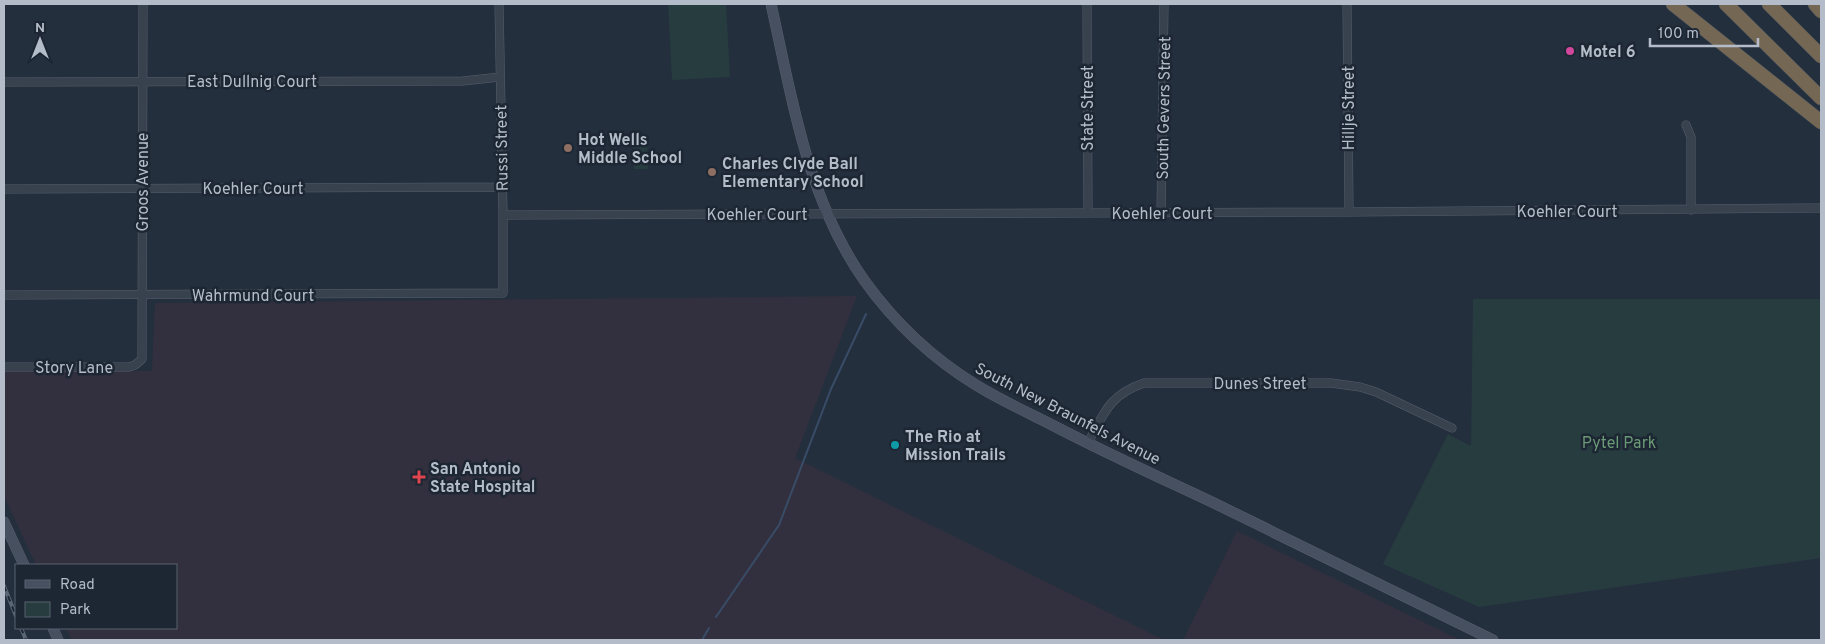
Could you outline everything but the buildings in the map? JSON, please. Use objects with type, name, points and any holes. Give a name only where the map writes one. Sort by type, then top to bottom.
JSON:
[{"type":"highway","points":[[1673,4],[1821,122]]},
{"type":"highway","points":[[1726,4],[1821,98]]},
{"type":"highway","points":[[1769,4],[1821,56]]},
{"type":"highway","points":[[1816,4],[1821,11]]},
{"type":"main road","name":"South New Braunfels Avenue","points":[[771,4],[807,160],[819,195],[863,279],[887,310],[914,338],[944,363],[976,385],[1088,443],[1493,640]]},
{"type":"main road","points":[[4,522],[24,564]]},
{"type":"street","name":"Groos Avenue","points":[[142,359],[143,4]]},
{"type":"street","name":"Russi Street","points":[[499,4],[503,215],[502,293]]},
{"type":"street","name":"State Street","points":[[1087,4],[1088,213]]},
{"type":"street","name":"South Gevers Street","points":[[1162,213],[1164,4]]},
{"type":"street","name":"Hillje Street","points":[[1348,4],[1349,212]]},
{"type":"street","name":"East Dullnig Court","points":[[4,82],[463,81],[500,78]]},
{"type":"street","points":[[1686,125],[1691,137],[1692,210]]},
{"type":"street","name":"Koehler Court","points":[[4,189],[502,187]]},
{"type":"street","name":"Koehler Court","points":[[503,215],[1821,208]]},
{"type":"street","name":"Wahrmund Court","points":[[4,295],[502,293]]},
{"type":"street","name":"Story Lane","points":[[4,367],[129,366],[135,365],[142,359]]},
{"type":"street","name":"Dunes Street","points":[[1088,443],[1108,406],[1115,398],[1133,387],[1144,383],[1331,383],[1360,387],[1376,392],[1452,428]]},
{"type":"shaded area","name":"San Antonio State Hospital","points":[[857,296],[795,458],[1164,640],[72,640],[66,629],[178,629],[178,564],[36,564],[4,496],[4,371],[152,371],[155,303]]},
{"type":"shaded area","points":[[1237,531],[1460,640],[1183,640]]},
{"type":"green space","points":[[668,4],[726,4],[730,77],[672,80]]},
{"type":"green space","points":[[633,137],[647,137],[648,169],[634,169]]},
{"type":"green space","name":"Pytel Park","points":[[1473,299],[1821,299],[1821,558],[1479,607],[1383,564],[1448,434],[1471,446]]},
{"type":"waterway","points":[[716,617],[779,525],[831,389],[866,314]]},
{"type":"waterway","points":[[702,640],[709,628]]},
{"type":"railway","points":[[4,586],[15,614]]},
{"type":"railway","points":[[21,629],[26,640]]},
{"type":"place","name":"Motel 6","points":[[1570,51]]},
{"type":"place","name":"Hot Wells Middle School","points":[[568,148]]},
{"type":"place","name":"Charles Clyde Ball Elementary School","points":[[712,172]]},
{"type":"place","name":"The Rio at Mission Trails","points":[[895,445]]},
{"type":"place","name":"San Antonio State Hospital","points":[[419,477]]}]
